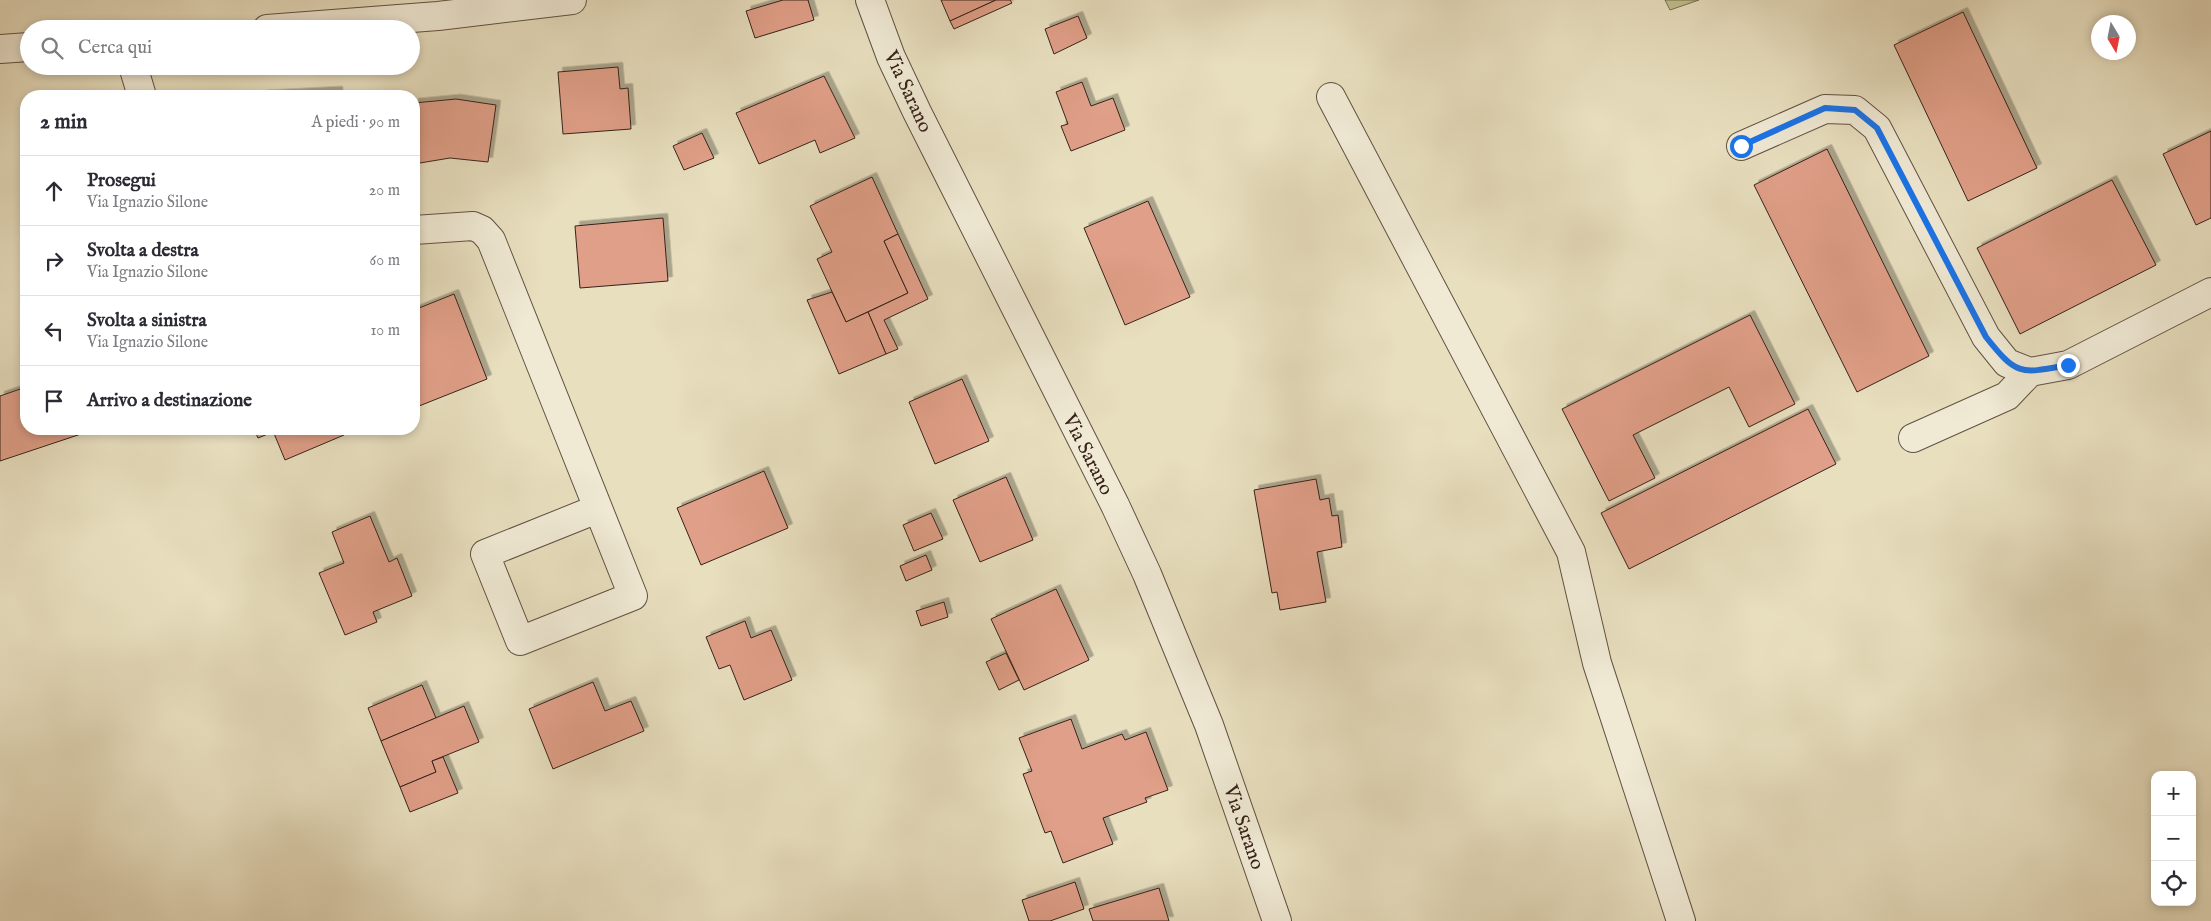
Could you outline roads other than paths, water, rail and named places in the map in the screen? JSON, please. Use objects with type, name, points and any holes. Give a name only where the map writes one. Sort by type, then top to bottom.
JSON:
[{"type":"street","points":[[385,20],[438,16],[572,0]]},
{"type":"street","name":"Via Sarano","points":[[870,0],[891,57],[917,112],[1115,505],[1147,574],[1209,725],[1277,921]]},
{"type":"street","points":[[0,49],[20,48]]},
{"type":"street","points":[[135,75],[140,90]]},
{"type":"street","points":[[1331,97],[1571,552],[1597,663],[1681,921]]},
{"type":"street","points":[[1741,146],[1825,108],[1855,110],[1877,128],[1986,337],[2007,363],[2030,372],[2068,365],[2211,292]]},
{"type":"street","points":[[420,230],[473,226],[482,230],[491,240],[633,596],[520,641],[485,554],[598,509]]},
{"type":"street","points":[[1913,438],[2006,396],[2030,372]]}]
